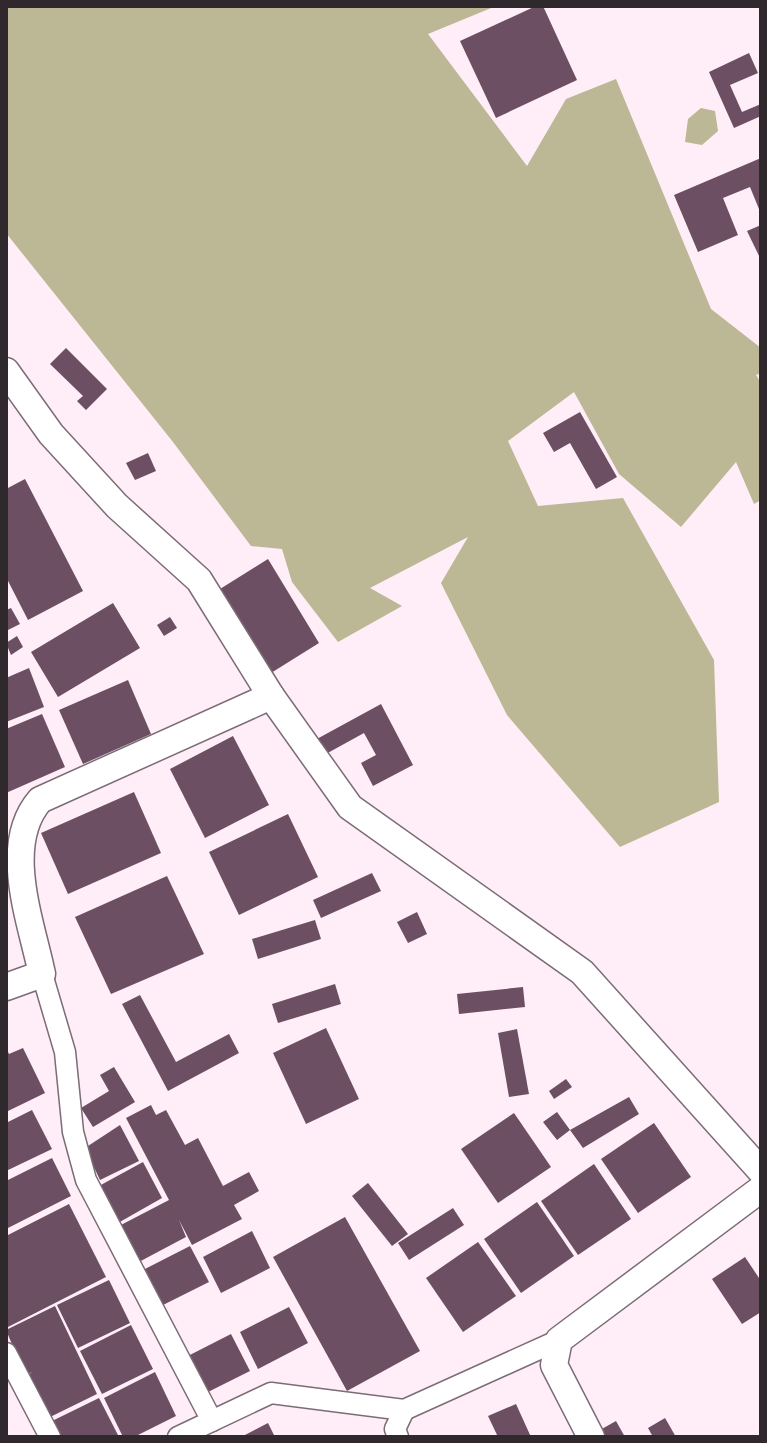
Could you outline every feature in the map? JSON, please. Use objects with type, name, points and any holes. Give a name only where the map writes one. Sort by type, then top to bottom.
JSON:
[{"type":"street","points":[[6,371],[51,434],[117,506],[199,580],[271,696],[350,807],[582,972],[761,1171]]},
{"type":"street","points":[[212,1421],[86,1180],[73,1132],[65,1052],[42,974],[21,870],[26,817],[40,800],[271,696]]},
{"type":"street","points":[[6,987],[42,974]]},
{"type":"street","points":[[178,1437],[271,1393],[404,1410],[559,1340],[761,1189]]},
{"type":"street","points":[[559,1340],[554,1365],[591,1437]]},
{"type":"street","points":[[6,1353],[50,1437]]},
{"type":"street","points":[[398,1437],[395,1429],[404,1410]]},
{"type":"shaded area","points":[[6,6],[496,6],[428,34],[527,166],[566,99],[616,79],[711,309],[761,348],[761,373],[756,375],[761,383],[761,500],[754,504],[736,462],[681,527],[619,474],[574,392],[508,441],[538,506],[623,498],[714,660],[719,802],[620,847],[507,715],[441,583],[468,537],[370,588],[402,606],[338,642],[292,582],[282,549],[251,546],[173,442],[6,233]]},
{"type":"shaded area","points":[[701,108],[715,111],[718,131],[702,145],[685,142],[688,119]]},
{"type":"building","points":[[536,6],[543,6],[577,80],[496,118],[460,41]]},
{"type":"building","points":[[749,53],[758,73],[730,85],[742,112],[761,104],[761,116],[734,128],[709,72]]},
{"type":"building","points":[[761,158],[761,214],[750,187],[723,198],[738,235],[698,252],[674,195]]},
{"type":"building","points":[[761,225],[761,260],[747,231]]},
{"type":"building","points":[[66,348],[107,389],[86,410],[77,401],[83,396],[50,364]]},
{"type":"building","points":[[580,412],[617,477],[596,489],[570,443],[554,452],[543,433]]},
{"type":"building","points":[[148,453],[156,471],[135,480],[126,463]]},
{"type":"building","points":[[25,479],[83,591],[28,620],[6,577],[6,489]]},
{"type":"building","points":[[268,559],[319,643],[271,673],[220,589]]},
{"type":"building","points":[[113,603],[140,648],[58,697],[31,652]]},
{"type":"building","points":[[11,608],[20,624],[6,631],[6,610]]},
{"type":"building","points":[[170,617],[177,628],[164,636],[157,625]]},
{"type":"building","points":[[17,636],[23,647],[11,655],[6,643]]},
{"type":"building","points":[[29,668],[44,707],[6,722],[6,678]]},
{"type":"building","points":[[128,680],[151,734],[83,764],[59,710]]},
{"type":"building","points":[[381,704],[413,765],[373,786],[361,763],[376,755],[364,733],[324,755],[315,740]]},
{"type":"building","points":[[42,714],[65,767],[6,793],[6,729]]},
{"type":"building","points":[[233,736],[269,805],[205,838],[170,769]]},
{"type":"building","points":[[134,792],[161,853],[68,894],[41,833]]},
{"type":"building","points":[[288,814],[318,877],[239,915],[209,852]]},
{"type":"building","points":[[372,873],[381,891],[321,918],[313,900]]},
{"type":"building","points":[[167,876],[204,954],[111,994],[75,917]]},
{"type":"building","points":[[417,912],[427,934],[408,943],[397,922]]},
{"type":"building","points":[[315,920],[321,939],[258,959],[252,939]]},
{"type":"building","points":[[335,984],[341,1004],[278,1023],[272,1004]]},
{"type":"building","points":[[523,987],[525,1007],[459,1014],[457,994]]},
{"type":"building","points":[[140,995],[176,1062],[229,1034],[239,1053],[168,1091],[122,1004]]},
{"type":"building","points":[[326,1028],[359,1099],[306,1124],[273,1053]]},
{"type":"building","points":[[517,1029],[529,1094],[509,1097],[498,1033]]},
{"type":"building","points":[[6,1048],[9,1054],[23,1048],[45,1093],[6,1112]]},
{"type":"building","points":[[114,1067],[135,1102],[93,1127],[81,1108],[109,1091],[100,1075]]},
{"type":"building","points":[[566,1079],[572,1087],[554,1099],[549,1091]]},
{"type":"building","points":[[629,1097],[639,1114],[583,1148],[570,1130]]},
{"type":"building","points":[[151,1105],[156,1115],[166,1110],[185,1145],[198,1138],[223,1186],[249,1172],[259,1191],[234,1205],[242,1219],[192,1245],[179,1220],[186,1237],[137,1263],[119,1226],[169,1200],[126,1118]]},
{"type":"building","points":[[32,1110],[52,1149],[6,1171],[6,1123]]},
{"type":"building","points":[[557,1112],[570,1130],[557,1140],[543,1122]]},
{"type":"building","points":[[514,1113],[551,1167],[498,1203],[461,1149]]},
{"type":"building","points":[[654,1123],[691,1177],[638,1213],[601,1159]]},
{"type":"building","points":[[120,1125],[139,1161],[100,1180],[85,1148]]},
{"type":"building","points":[[52,1158],[71,1196],[6,1229],[6,1181]]},
{"type":"building","points":[[143,1162],[162,1198],[118,1223],[99,1186]]},
{"type":"building","points":[[594,1164],[631,1219],[578,1255],[541,1201]]},
{"type":"building","points":[[368,1183],[408,1234],[392,1246],[352,1196]]},
{"type":"building","points":[[537,1202],[574,1256],[521,1293],[484,1239]]},
{"type":"building","points":[[69,1204],[106,1277],[6,1328],[6,1236]]},
{"type":"building","points":[[453,1208],[464,1225],[409,1260],[398,1243]]},
{"type":"building","points":[[345,1217],[420,1351],[347,1391],[273,1257]]},
{"type":"building","points":[[252,1231],[270,1268],[221,1293],[203,1257]]},
{"type":"building","points":[[478,1242],[516,1296],[463,1332],[426,1278]]},
{"type":"building","points":[[190,1246],[209,1282],[159,1307],[141,1271]]},
{"type":"building","points":[[745,1257],[761,1281],[761,1312],[742,1324],[712,1279]]},
{"type":"building","points":[[109,1280],[130,1323],[78,1348],[57,1305]]},
{"type":"building","points":[[55,1306],[97,1394],[46,1419],[25,1376],[33,1372],[25,1375],[6,1330]]},
{"type":"building","points":[[289,1307],[308,1343],[258,1369],[240,1332]]},
{"type":"building","points":[[131,1325],[153,1369],[102,1394],[80,1351]]},
{"type":"building","points":[[231,1334],[250,1371],[200,1396],[182,1359]]},
{"type":"building","points":[[155,1372],[176,1416],[134,1437],[123,1437],[104,1398]]},
{"type":"building","points":[[99,1398],[119,1437],[55,1437],[48,1423]]},
{"type":"building","points":[[516,1404],[531,1437],[498,1437],[488,1416]]},
{"type":"building","points":[[665,1418],[676,1437],[653,1437],[648,1428]]},
{"type":"building","points":[[616,1421],[625,1437],[604,1437],[600,1430]]},
{"type":"building","points":[[268,1423],[275,1437],[241,1437]]}]
